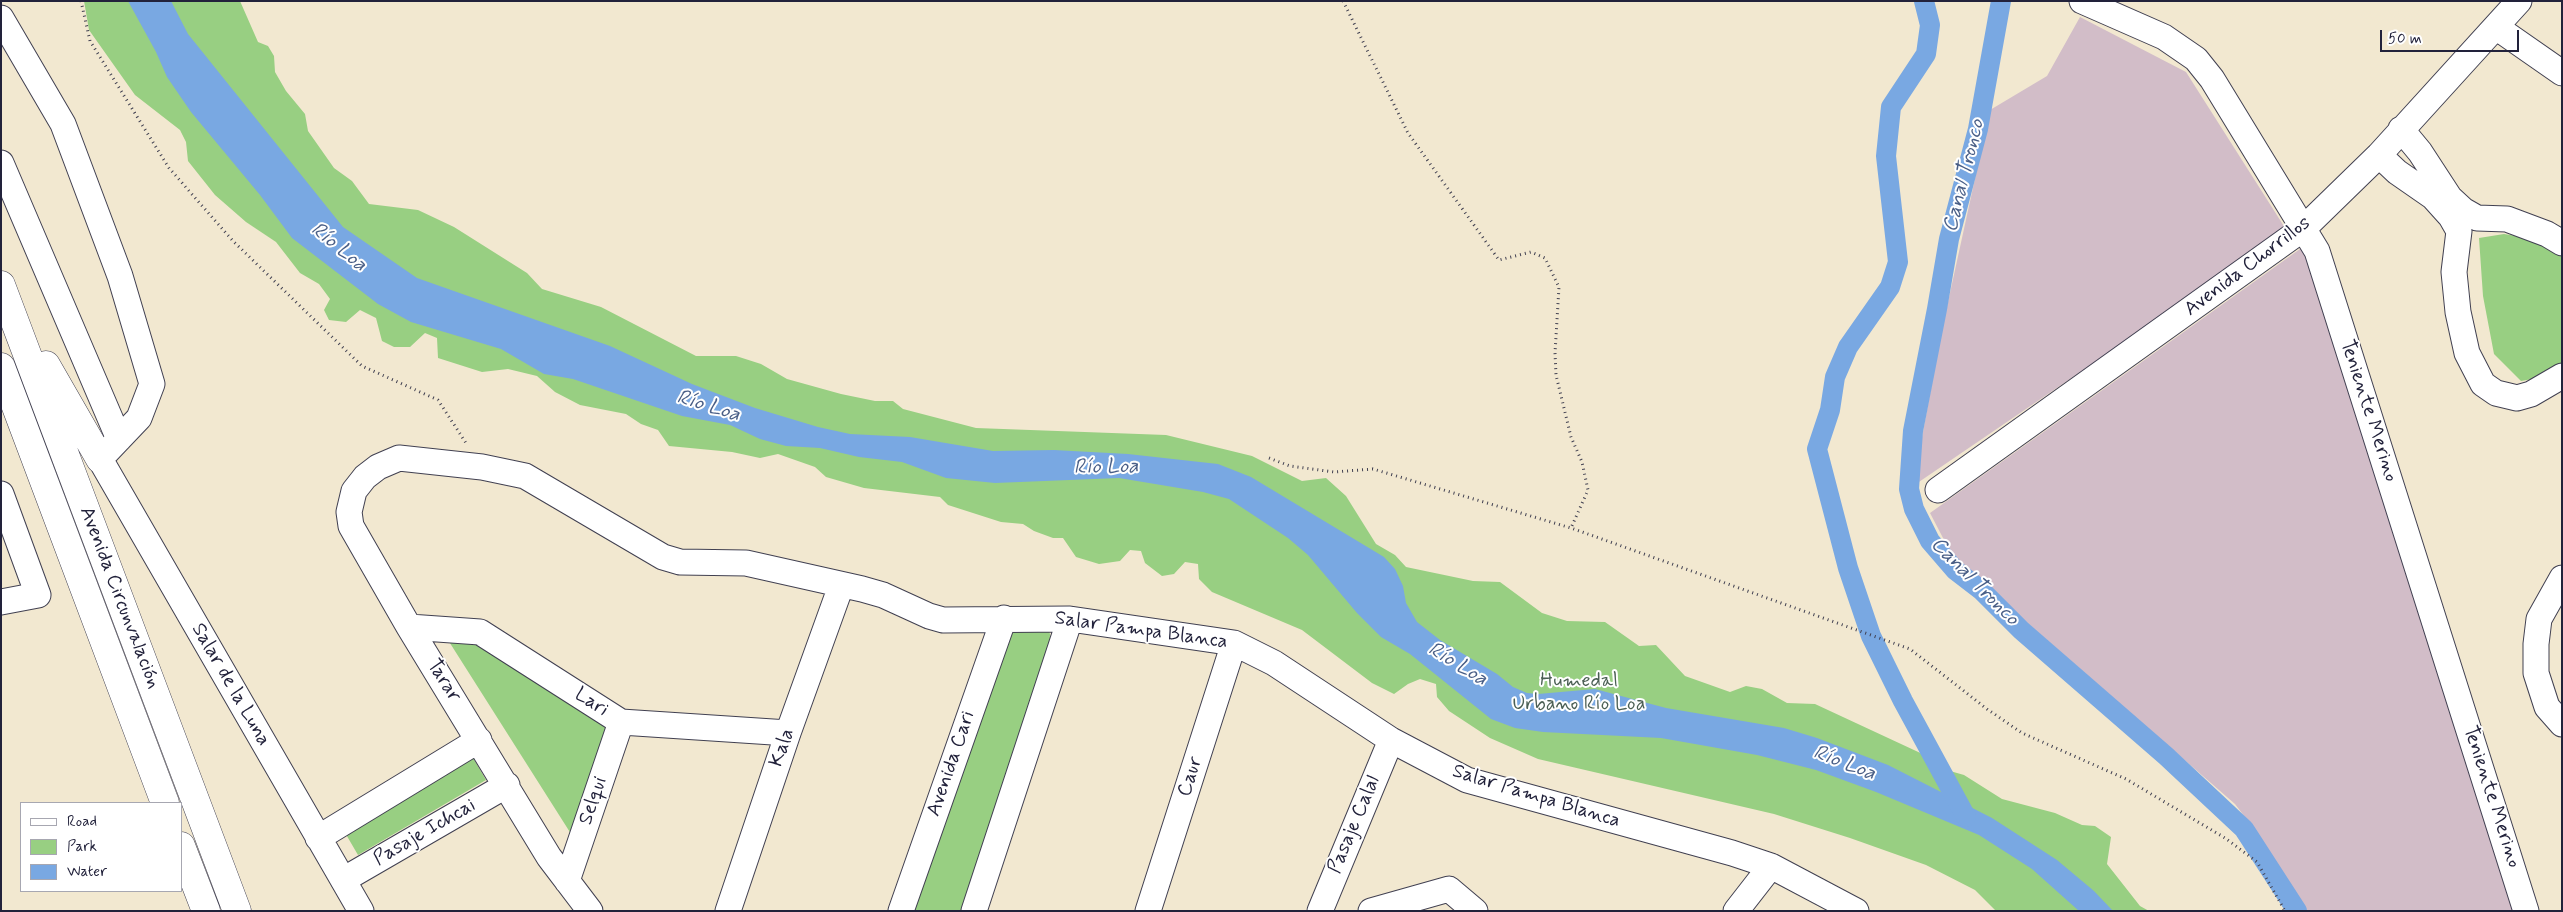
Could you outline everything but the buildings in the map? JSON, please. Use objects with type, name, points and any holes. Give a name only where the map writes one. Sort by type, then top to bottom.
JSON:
[{"type":"highway","points":[[1,285],[100,459]]},
{"type":"highway","name":"Avenida Circunvalación","points":[[1,285],[238,911]]},
{"type":"highway","name":"Avenida Circunvalación","points":[[1,367],[165,802]]},
{"type":"highway","points":[[182,849],[206,911]]},
{"type":"street","name":"Teniente Merino","points":[[2082,1],[2164,36],[2196,59],[2212,79],[2317,251],[2526,911]]},
{"type":"street","name":"Avenida Chorrillos","points":[[1938,490],[2304,228],[2379,155],[2519,1]]},
{"type":"street","points":[[1,18],[63,124],[120,276],[152,384],[139,418],[100,459]]},
{"type":"street","points":[[2496,27],[2562,73]]},
{"type":"street","points":[[2401,129],[2420,152],[2450,198],[2463,210],[2468,225],[2454,272],[2458,312],[2467,353],[2483,384],[2496,393],[2517,398],[2531,394],[2562,376]]},
{"type":"street","points":[[2379,155],[2397,172],[2433,197],[2451,217],[2468,225],[2507,218],[2547,234],[2562,243]]},
{"type":"street","points":[[1,162],[119,439]]},
{"type":"street","name":"Salar Pampa Blanca","points":[[399,458],[482,467],[525,476],[663,556],[680,562],[746,564],[883,596],[928,616],[943,620],[1004,618],[1070,619],[1234,643],[1274,663],[1390,740],[1467,780],[1732,853],[1771,866],[1856,911]]},
{"type":"street","name":"Tarar","points":[[399,458],[378,467],[365,477],[354,491],[349,512],[351,526],[409,627],[507,785],[549,857],[590,911]]},
{"type":"street","name":"Salar de la Luna","points":[[100,459],[361,911]]},
{"type":"street","points":[[1,494],[38,595],[1,602]]},
{"type":"street","points":[[2562,578],[2539,619],[2536,644],[2536,673],[2547,707],[2562,724]]},
{"type":"street","name":"Kala","points":[[728,911],[788,733],[841,586]]},
{"type":"street","name":"Avenida Cari","points":[[902,911],[1004,618]]},
{"type":"street","points":[[974,911],[1070,619]]},
{"type":"street","name":"Lari","points":[[409,627],[480,632],[620,722],[788,733]]},
{"type":"street","name":"Caur","points":[[1148,911],[1234,643]]},
{"type":"street","name":"Selqui","points":[[567,881],[620,722]]},
{"type":"street","points":[[318,838],[479,740]]},
{"type":"street","name":"Pasaje Calal","points":[[1320,911],[1390,740]]},
{"type":"street","name":"Pasaje Ichcai","points":[[343,880],[507,785]]},
{"type":"street","points":[[1736,911],[1771,866]]},
{"type":"street","points":[[1371,911],[1449,889],[1475,911]]},
{"type":"path","points":[[81,1],[90,41],[169,168],[233,241],[362,366],[438,400],[482,467]]},
{"type":"path","points":[[1343,1],[1408,133],[1499,260],[1531,252],[1545,258],[1559,287],[1554,353],[1556,376],[1571,437],[1582,462],[1588,490],[1571,528]]},
{"type":"path","points":[[1269,458],[1290,466],[1334,472],[1374,469],[1571,528],[1910,649],[1987,709],[2022,733],[2126,779],[2226,838],[2257,862],[2285,911]]},
{"type":"shaded area","points":[[2080,17],[2186,72],[2287,231],[1913,486],[1941,334],[1990,110],[2047,76]]},
{"type":"shaded area","points":[[2307,244],[2520,911],[2302,911],[2254,829],[2235,804],[1954,559],[1930,513]]},
{"type":"green space","name":"Humedal Urbano Río Loa","points":[[84,1],[240,1],[258,42],[268,46],[274,56],[275,72],[286,91],[305,114],[308,131],[334,168],[352,181],[369,204],[418,210],[454,227],[527,273],[542,289],[601,307],[696,356],[736,356],[761,364],[787,379],[841,394],[875,401],[893,401],[903,409],[976,428],[1166,435],[1252,456],[1302,481],[1326,478],[1346,496],[1376,544],[1395,555],[1406,567],[1473,581],[1500,582],[1542,613],[1567,621],[1605,622],[1639,646],[1656,645],[1685,676],[1730,692],[1746,686],[1762,689],[1787,703],[1815,704],[1929,757],[1950,771],[1964,775],[2002,799],[2055,813],[2082,825],[2095,826],[2111,837],[2107,864],[2140,906],[2149,911],[1996,911],[1975,890],[1926,865],[1850,838],[1774,814],[1538,759],[1490,738],[1449,711],[1437,697],[1436,684],[1420,679],[1408,684],[1394,694],[1372,683],[1302,630],[1212,592],[1199,579],[1198,564],[1185,562],[1174,574],[1162,576],[1145,563],[1141,551],[1130,550],[1120,561],[1099,564],[1076,557],[1063,538],[1053,538],[1034,531],[1023,524],[1001,522],[948,505],[940,497],[864,488],[826,477],[815,467],[778,454],[760,458],[732,452],[669,446],[658,430],[641,424],[626,414],[580,405],[555,392],[537,376],[508,369],[482,372],[438,358],[437,338],[425,333],[410,347],[394,347],[382,341],[376,318],[360,310],[346,322],[329,320],[324,310],[330,299],[319,284],[300,273],[276,242],[246,222],[215,195],[188,161],[186,142],[180,130],[135,95],[89,30]]},
{"type":"green space","points":[[2504,234],[2548,241],[2562,250],[2562,364],[2544,377],[2521,381],[2494,354],[2483,296],[2479,238]]},
{"type":"green space","points":[[1022,624],[1048,628],[1052,640],[965,911],[913,911],[1009,634]]},
{"type":"green space","points":[[448,640],[490,644],[607,727],[573,837]]},
{"type":"green space","points":[[472,756],[486,780],[358,855],[344,831]]},
{"type":"water","name":"Río Loa","points":[[128,1],[171,1],[188,34],[343,227],[417,278],[610,346],[692,384],[755,408],[818,427],[850,434],[910,437],[993,451],[1054,450],[1128,454],[1218,464],[1251,477],[1384,557],[1395,569],[1403,586],[1406,603],[1417,622],[1440,640],[1497,674],[1513,687],[1527,693],[1538,694],[1595,689],[1666,708],[1784,728],[1817,738],[1888,765],[1992,818],[2057,860],[2094,891],[2113,911],[2079,911],[2032,869],[1979,835],[1876,792],[1816,770],[1757,755],[1661,738],[1543,732],[1515,728],[1491,719],[1410,654],[1381,637],[1357,613],[1308,555],[1288,538],[1229,499],[1203,492],[1119,478],[995,483],[946,478],[902,462],[859,457],[820,448],[786,446],[760,439],[730,425],[682,416],[573,379],[544,374],[501,349],[411,322],[378,304],[292,238],[260,195],[191,112],[167,77],[156,52]]},
{"type":"waterway","points":[[1924,1],[1930,25],[1926,54],[1891,107],[1886,156],[1898,262],[1890,287],[1848,347],[1835,377],[1830,410],[1817,449],[1848,568],[1871,636],[1903,701],[1966,817]]},
{"type":"waterway","name":"Canal Tronco","points":[[2001,1],[1978,129],[1949,239],[1913,431],[1909,489],[1914,509],[1930,541],[1955,570],[1981,590],[2021,630],[2166,756],[2244,829],[2297,911]]}]
